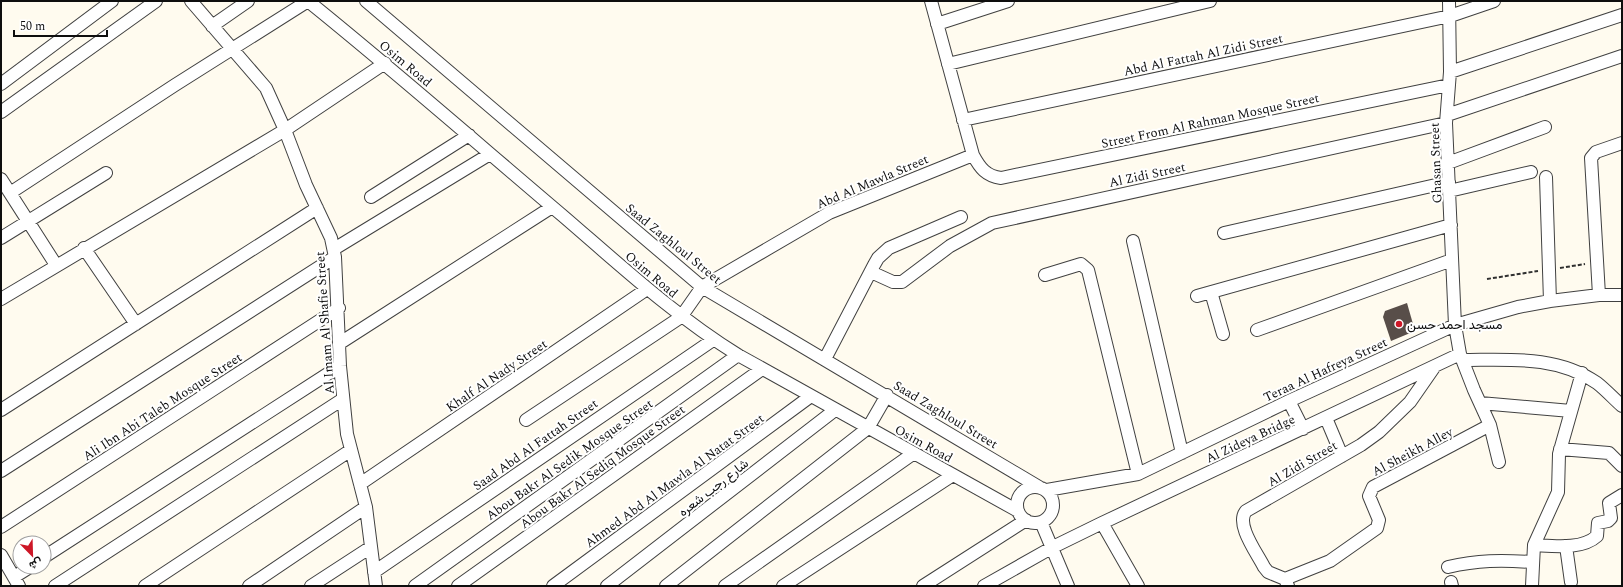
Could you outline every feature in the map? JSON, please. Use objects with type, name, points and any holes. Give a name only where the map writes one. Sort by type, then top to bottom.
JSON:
[{"type":"street","points":[[1,84],[112,1]]},
{"type":"street","points":[[1,112],[156,1]]},
{"type":"street","name":"Al Imam Al Shafie Street","points":[[191,1],[266,88],[285,130],[306,185],[327,227],[334,253],[339,308],[340,366],[343,399],[351,450],[366,507],[376,586]]},
{"type":"street","points":[[212,26],[248,1]]},
{"type":"street","points":[[10,193],[232,48],[308,1]]},
{"type":"street","name":"Osim Road","points":[[308,1],[385,63],[647,289],[681,317],[713,340],[738,356],[1018,511]]},
{"type":"street","name":"Saad Zaghloul Street","points":[[366,1],[702,286],[1043,488]]},
{"type":"street","points":[[931,1],[973,155]]},
{"type":"street","points":[[937,24],[1008,1]]},
{"type":"street","points":[[948,64],[1210,1]]},
{"type":"street","name":"Ghasan Street","points":[[1450,1],[1450,72],[1447,119],[1455,324],[1461,357],[1490,425],[1500,462]]},
{"type":"street","name":"Abd Al Fattah Al Zidi Street","points":[[963,120],[1450,16],[1494,1]]},
{"type":"street","points":[[1450,72],[1622,15]]},
{"type":"street","points":[[1447,119],[1622,56]]},
{"type":"street","points":[[1,298],[285,130],[385,63]]},
{"type":"street","name":"Street From Al Rahman Mosque Street","points":[[973,155],[985,173],[993,177],[1001,178],[1449,85]]},
{"type":"street","name":"Al Zidi Street","points":[[871,272],[893,282],[902,282],[950,246],[992,223],[1447,119]]},
{"type":"street","points":[[1448,163],[1545,127]]},
{"type":"street","points":[[371,197],[469,135]]},
{"type":"street","points":[[1599,295],[1592,158],[1596,152],[1622,143]]},
{"type":"street","points":[[1,471],[334,253],[490,154]]},
{"type":"street","name":"Abd Al Mawla Street","points":[[702,286],[829,213],[973,155]]},
{"type":"street","points":[[1224,233],[1449,186],[1530,172]]},
{"type":"street","points":[[1,238],[106,173]]},
{"type":"street","points":[[1546,176],[1550,301]]},
{"type":"street","points":[[1,178],[56,265]]},
{"type":"street","points":[[340,343],[552,207]]},
{"type":"street","points":[[1,410],[317,208]]},
{"type":"street","points":[[824,359],[878,258],[890,248],[961,217]]},
{"type":"street","points":[[1197,296],[1451,225]]},
{"type":"street","points":[[1133,241],[1182,453]]},
{"type":"street","points":[[84,248],[136,324]]},
{"type":"street","points":[[1257,330],[1452,260]]},
{"type":"street","points":[[1046,275],[1081,264],[1088,270],[1138,474]]},
{"type":"street","points":[[526,420],[681,317],[702,286]]},
{"type":"street","name":"Khalf Al Nady Street","points":[[360,484],[647,289]]},
{"type":"street","points":[[1211,292],[1223,334]]},
{"type":"street","name":"Teraa Al Hafreya Street","points":[[1043,488],[1138,474],[1455,324],[1518,307],[1550,301],[1599,295],[1622,295]]},
{"type":"street","name":"Ali Ibn Abi Taleb Mosque Street","points":[[1,527],[339,308]]},
{"type":"street","name":"Saad Abd Al Fattah Street","points":[[374,572],[713,340]]},
{"type":"street","name":"Abou Bakr Al Sedik Mosque Street","points":[[415,586],[738,356]]},
{"type":"street","points":[[1461,357],[1542,361],[1566,367],[1582,374],[1598,384],[1622,406]]},
{"type":"street","name":"Al Zideya Bridge","points":[[984,586],[1053,547],[1102,523],[1435,366],[1461,357]]},
{"type":"street","points":[[52,552],[340,366]]},
{"type":"street","name":"Al Zidi Street","points":[[1287,583],[1268,572],[1264,567],[1242,526],[1243,515],[1246,511],[1342,456],[1379,432],[1410,402],[1435,366]]},
{"type":"street","name":"Abou Bakr Al Sediq Mosque Street","points":[[458,586],[762,369]]},
{"type":"street","points":[[1532,586],[1534,545],[1558,492],[1560,449],[1582,374]]},
{"type":"street","points":[[666,586],[868,428],[887,395]]},
{"type":"street","name":"Ahmed Abd Al Mawla Al Natat Street","points":[[553,586],[811,396]]},
{"type":"street","points":[[55,586],[343,399]]},
{"type":"street","points":[[1290,401],[1302,428]]},
{"type":"street","points":[[1480,403],[1571,411]]},
{"type":"street","name":"شارع رجب شعره","points":[[607,586],[836,410]]},
{"type":"street","points":[[1326,418],[1342,456]]},
{"type":"street","name":"Al Sheikh Alley","points":[[1287,583],[1330,561],[1377,528],[1379,520],[1369,496],[1373,487],[1490,425]]},
{"type":"street","points":[[1560,449],[1609,453],[1622,466]]},
{"type":"street","points":[[145,586],[351,450]]},
{"type":"street","points":[[725,586],[914,453]]},
{"type":"street","points":[[783,586],[953,475]]},
{"type":"street","points":[[1029,487],[1043,488],[1053,499],[1054,505],[1050,515],[1041,522],[1031,522],[1026,520],[1018,511],[1017,503],[1021,494],[1029,487]]},
{"type":"street","points":[[1534,545],[1566,546],[1597,537],[1597,524],[1610,520],[1611,518],[1609,503],[1622,495]]},
{"type":"street","points":[[249,586],[366,507]]},
{"type":"street","points":[[923,586],[1026,520]]},
{"type":"street","points":[[1041,522],[1053,547],[1068,586]]},
{"type":"street","points":[[1102,523],[1138,586]]},
{"type":"street","points":[[1566,546],[1571,582]]},
{"type":"street","points":[[311,586],[371,547]]},
{"type":"street","points":[[1,555],[17,582]]},
{"type":"street","points":[[1448,567],[1472,561],[1492,560],[1532,562]]},
{"type":"building","name":"مسجد احمد حسن","points":[[1407,303],[1415,331],[1391,341],[1383,317],[1385,311]]},
{"type":"place","name":"مسجد احمد حسن","points":[[1399,324]]}]
